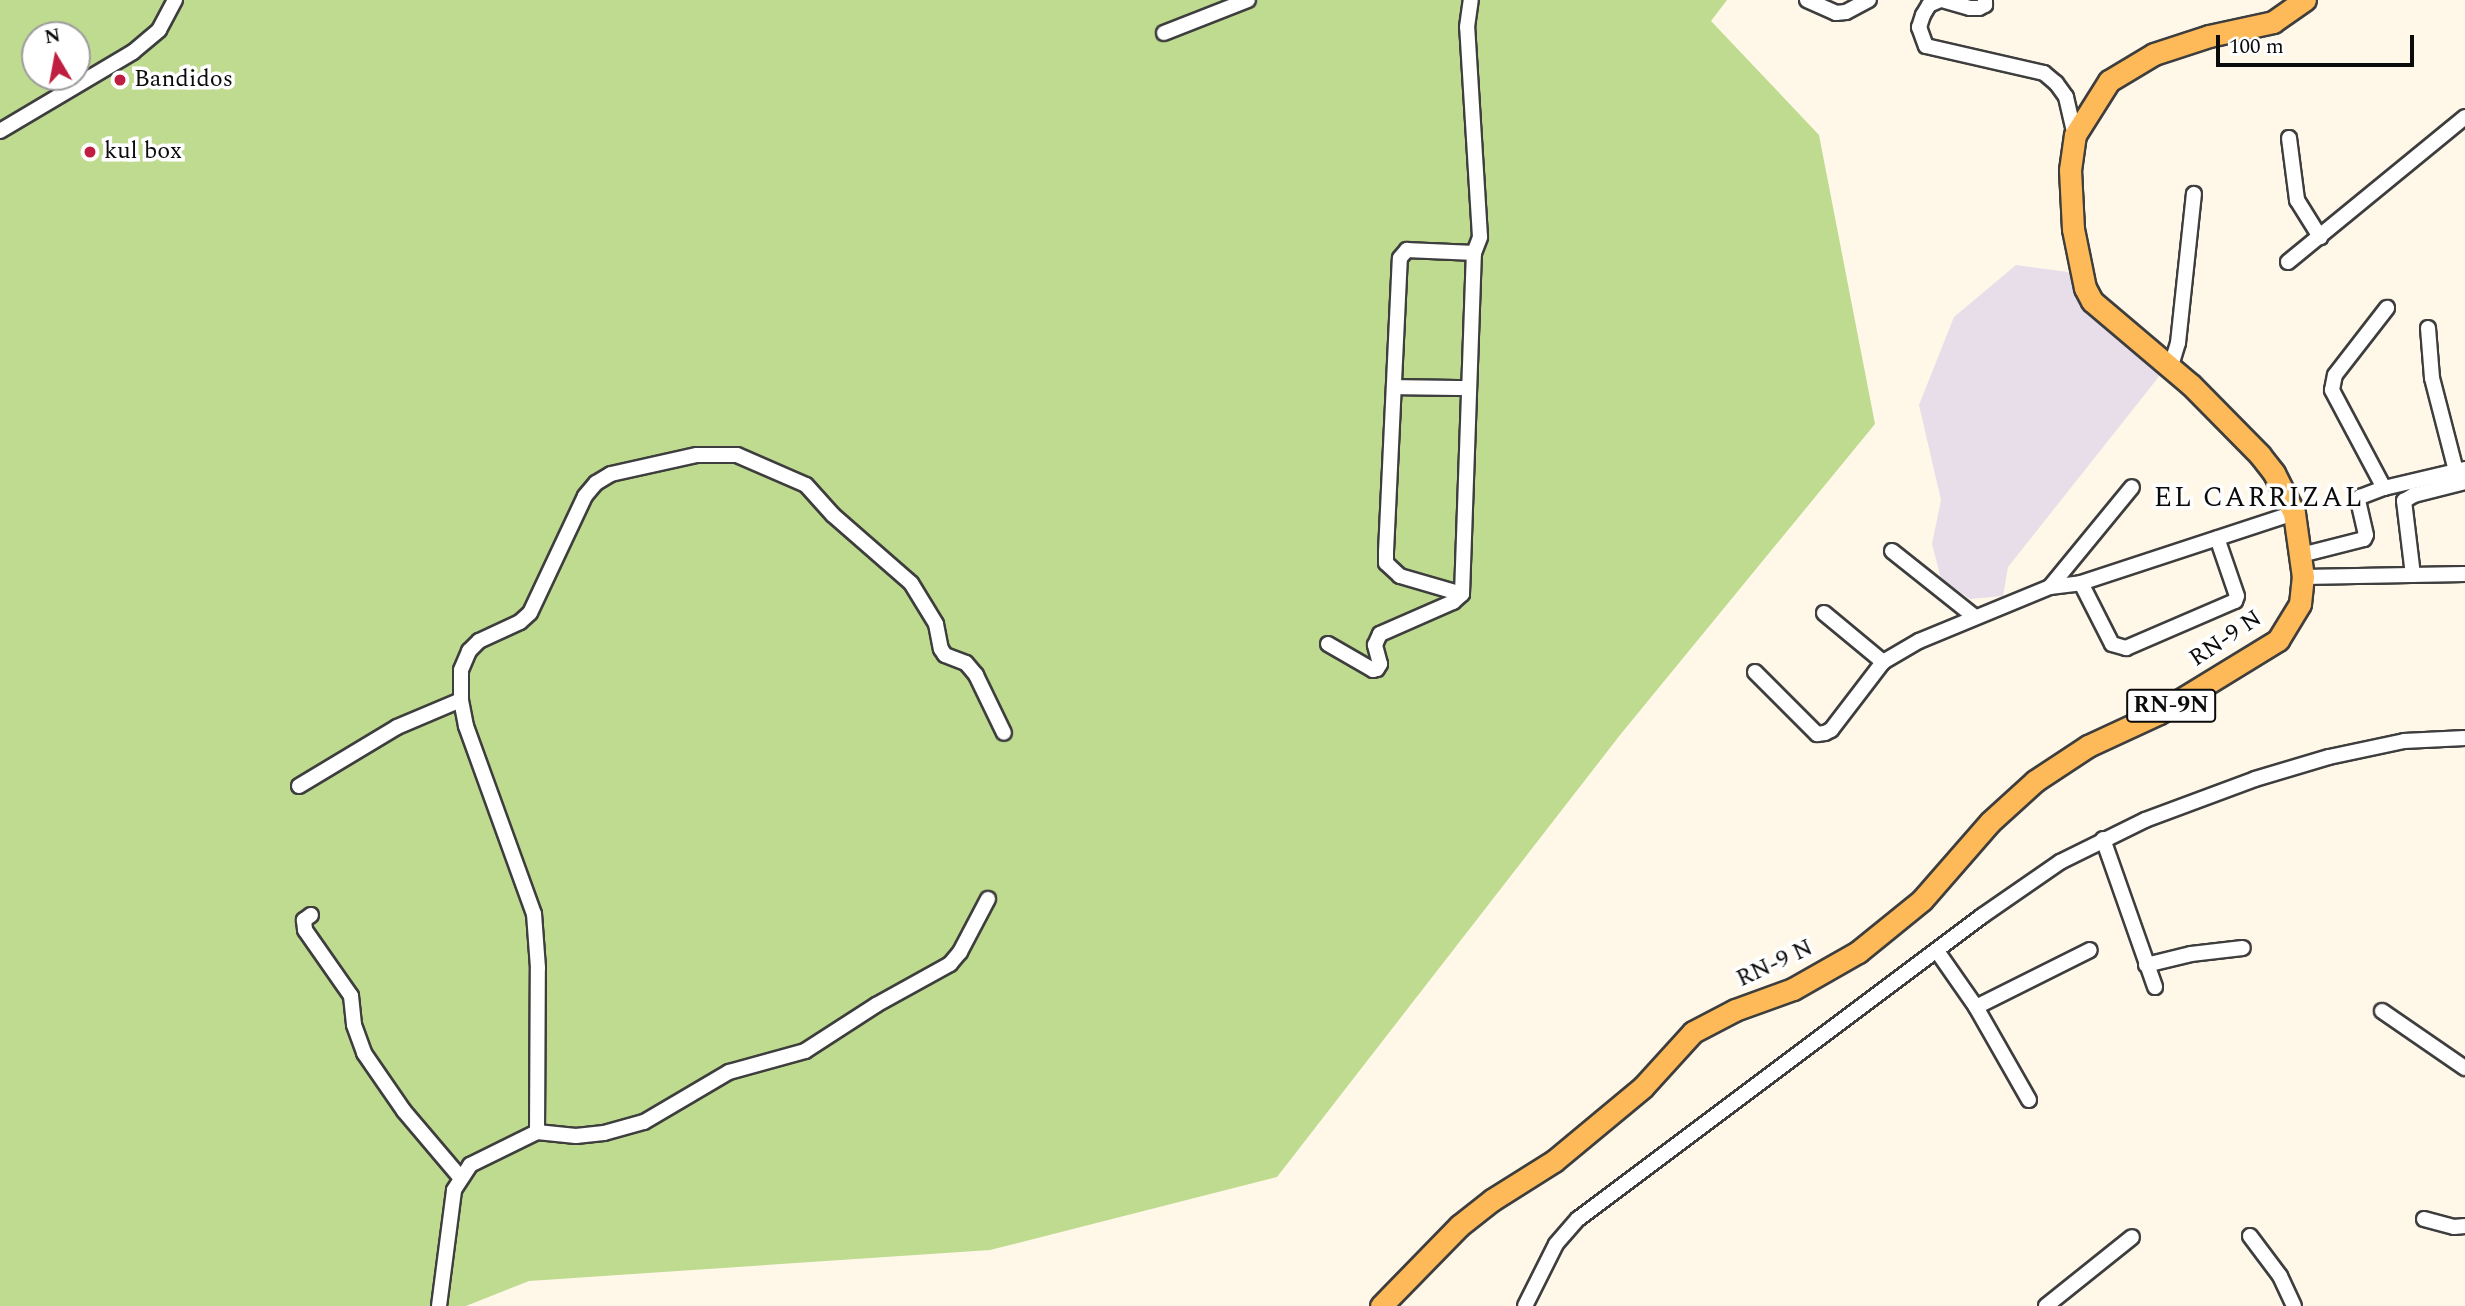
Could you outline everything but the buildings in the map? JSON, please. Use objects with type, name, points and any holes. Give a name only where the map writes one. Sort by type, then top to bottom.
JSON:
[{"type":"main road","name":"RN-9 N","points":[[1381,1306],[1459,1226],[1492,1200],[1554,1161],[1643,1087],[1693,1032],[1735,1010],[1793,989],[1858,951],[1922,900],[1990,822],[2035,781],[2088,746],[2159,713],[2278,640],[2300,604],[2303,577],[2294,513],[2274,473],[2260,455],[2191,385],[2092,301],[2085,288],[2073,229],[2070,170],[2075,135],[2109,81],[2154,54],[2209,36],[2273,22],[2305,0]]},
{"type":"street","points":[[0,131],[133,52],[159,30],[175,0]]},
{"type":"street","points":[[1164,33],[1248,0]]},
{"type":"street","points":[[1328,644],[1373,670],[1377,669],[1380,664],[1375,645],[1380,634],[1453,602],[1462,594],[1474,253],[1480,237],[1467,27],[1471,0]]},
{"type":"street","points":[[1807,0],[1836,13],[1846,12],[1869,0]]},
{"type":"street","points":[[1985,0],[1985,5],[1979,8],[1941,0],[1929,5],[1919,27],[1926,46],[2044,73],[2066,97],[2075,135]]},
{"type":"street","points":[[2288,262],[2465,117]]},
{"type":"street","points":[[2289,138],[2297,200],[2320,237]]},
{"type":"street","points":[[2170,369],[2178,343],[2194,194]]},
{"type":"street","points":[[1462,594],[1400,576],[1386,563],[1402,253],[1407,250],[1474,253]]},
{"type":"street","points":[[2384,488],[2332,390],[2335,374],[2387,308]]},
{"type":"street","points":[[2428,328],[2432,378],[2462,474]]},
{"type":"street","points":[[1394,387],[1468,388]]},
{"type":"street","points":[[537,1132],[538,968],[534,914],[466,726],[461,700],[461,670],[469,651],[479,641],[520,622],[530,613],[584,496],[596,483],[611,474],[697,454],[737,455],[806,485],[833,515],[911,583],[936,624],[941,649],[945,655],[966,663],[976,675],[1004,733]]},
{"type":"street","points":[[2301,555],[2364,539],[2366,535],[2358,500],[2384,488],[2462,474]]},
{"type":"street","points":[[2413,575],[2404,501],[2462,474]]},
{"type":"street","points":[[2050,587],[2132,486]]},
{"type":"street","points":[[1755,672],[1817,734],[1825,733],[1831,730],[1883,662],[1919,641],[2050,587],[2081,583],[2294,513]]},
{"type":"street","points":[[2081,583],[2112,644],[2126,648],[2235,601],[2237,596],[2217,538]]},
{"type":"street","points":[[1892,551],[1975,617]]},
{"type":"street","points":[[2303,577],[2465,574]]},
{"type":"street","points":[[1824,613],[1883,662]]},
{"type":"street","points":[[299,786],[397,727],[461,700]]},
{"type":"street","points":[[1525,1306],[1556,1244],[1578,1219],[2060,862],[2103,838],[2201,797],[2329,757],[2404,741],[2465,738]]},
{"type":"street","points":[[2103,838],[2155,987]]},
{"type":"street","points":[[439,1306],[453,1197],[460,1177],[477,1161],[537,1132],[576,1136],[604,1133],[644,1122],[729,1072],[805,1051],[876,1005],[950,964],[960,952],[988,899]]},
{"type":"street","points":[[311,915],[304,920],[305,930],[351,996],[354,1026],[364,1053],[404,1111],[460,1177]]},
{"type":"street","points":[[2146,965],[2191,954],[2242,948]]},
{"type":"street","points":[[1976,1007],[2090,950]]},
{"type":"street","points":[[1937,951],[1976,1007],[2029,1100]]},
{"type":"street","points":[[2382,1011],[2465,1068]]},
{"type":"street","points":[[2424,1219],[2454,1227],[2465,1226]]},
{"type":"street","points":[[2250,1236],[2280,1276],[2294,1306]]},
{"type":"street","points":[[2046,1306],[2132,1237]]},
{"type":"shaded area","points":[[2016,265],[2068,272],[2084,298],[2161,374],[2008,567],[2003,596],[1970,599],[1941,579],[1932,544],[1941,500],[1919,405],[1954,317]]},
{"type":"green space","points":[[0,0],[1727,0],[1711,21],[1819,135],[1875,424],[1620,735],[1277,1177],[990,1250],[529,1281],[466,1306],[0,1306]]},
{"type":"place","name":"Bandidos","points":[[120,80]]},
{"type":"place","name":"kul box","points":[[90,152]]},
{"type":"district","name":"EL CARRIZAL","points":[[2259,498]]}]
